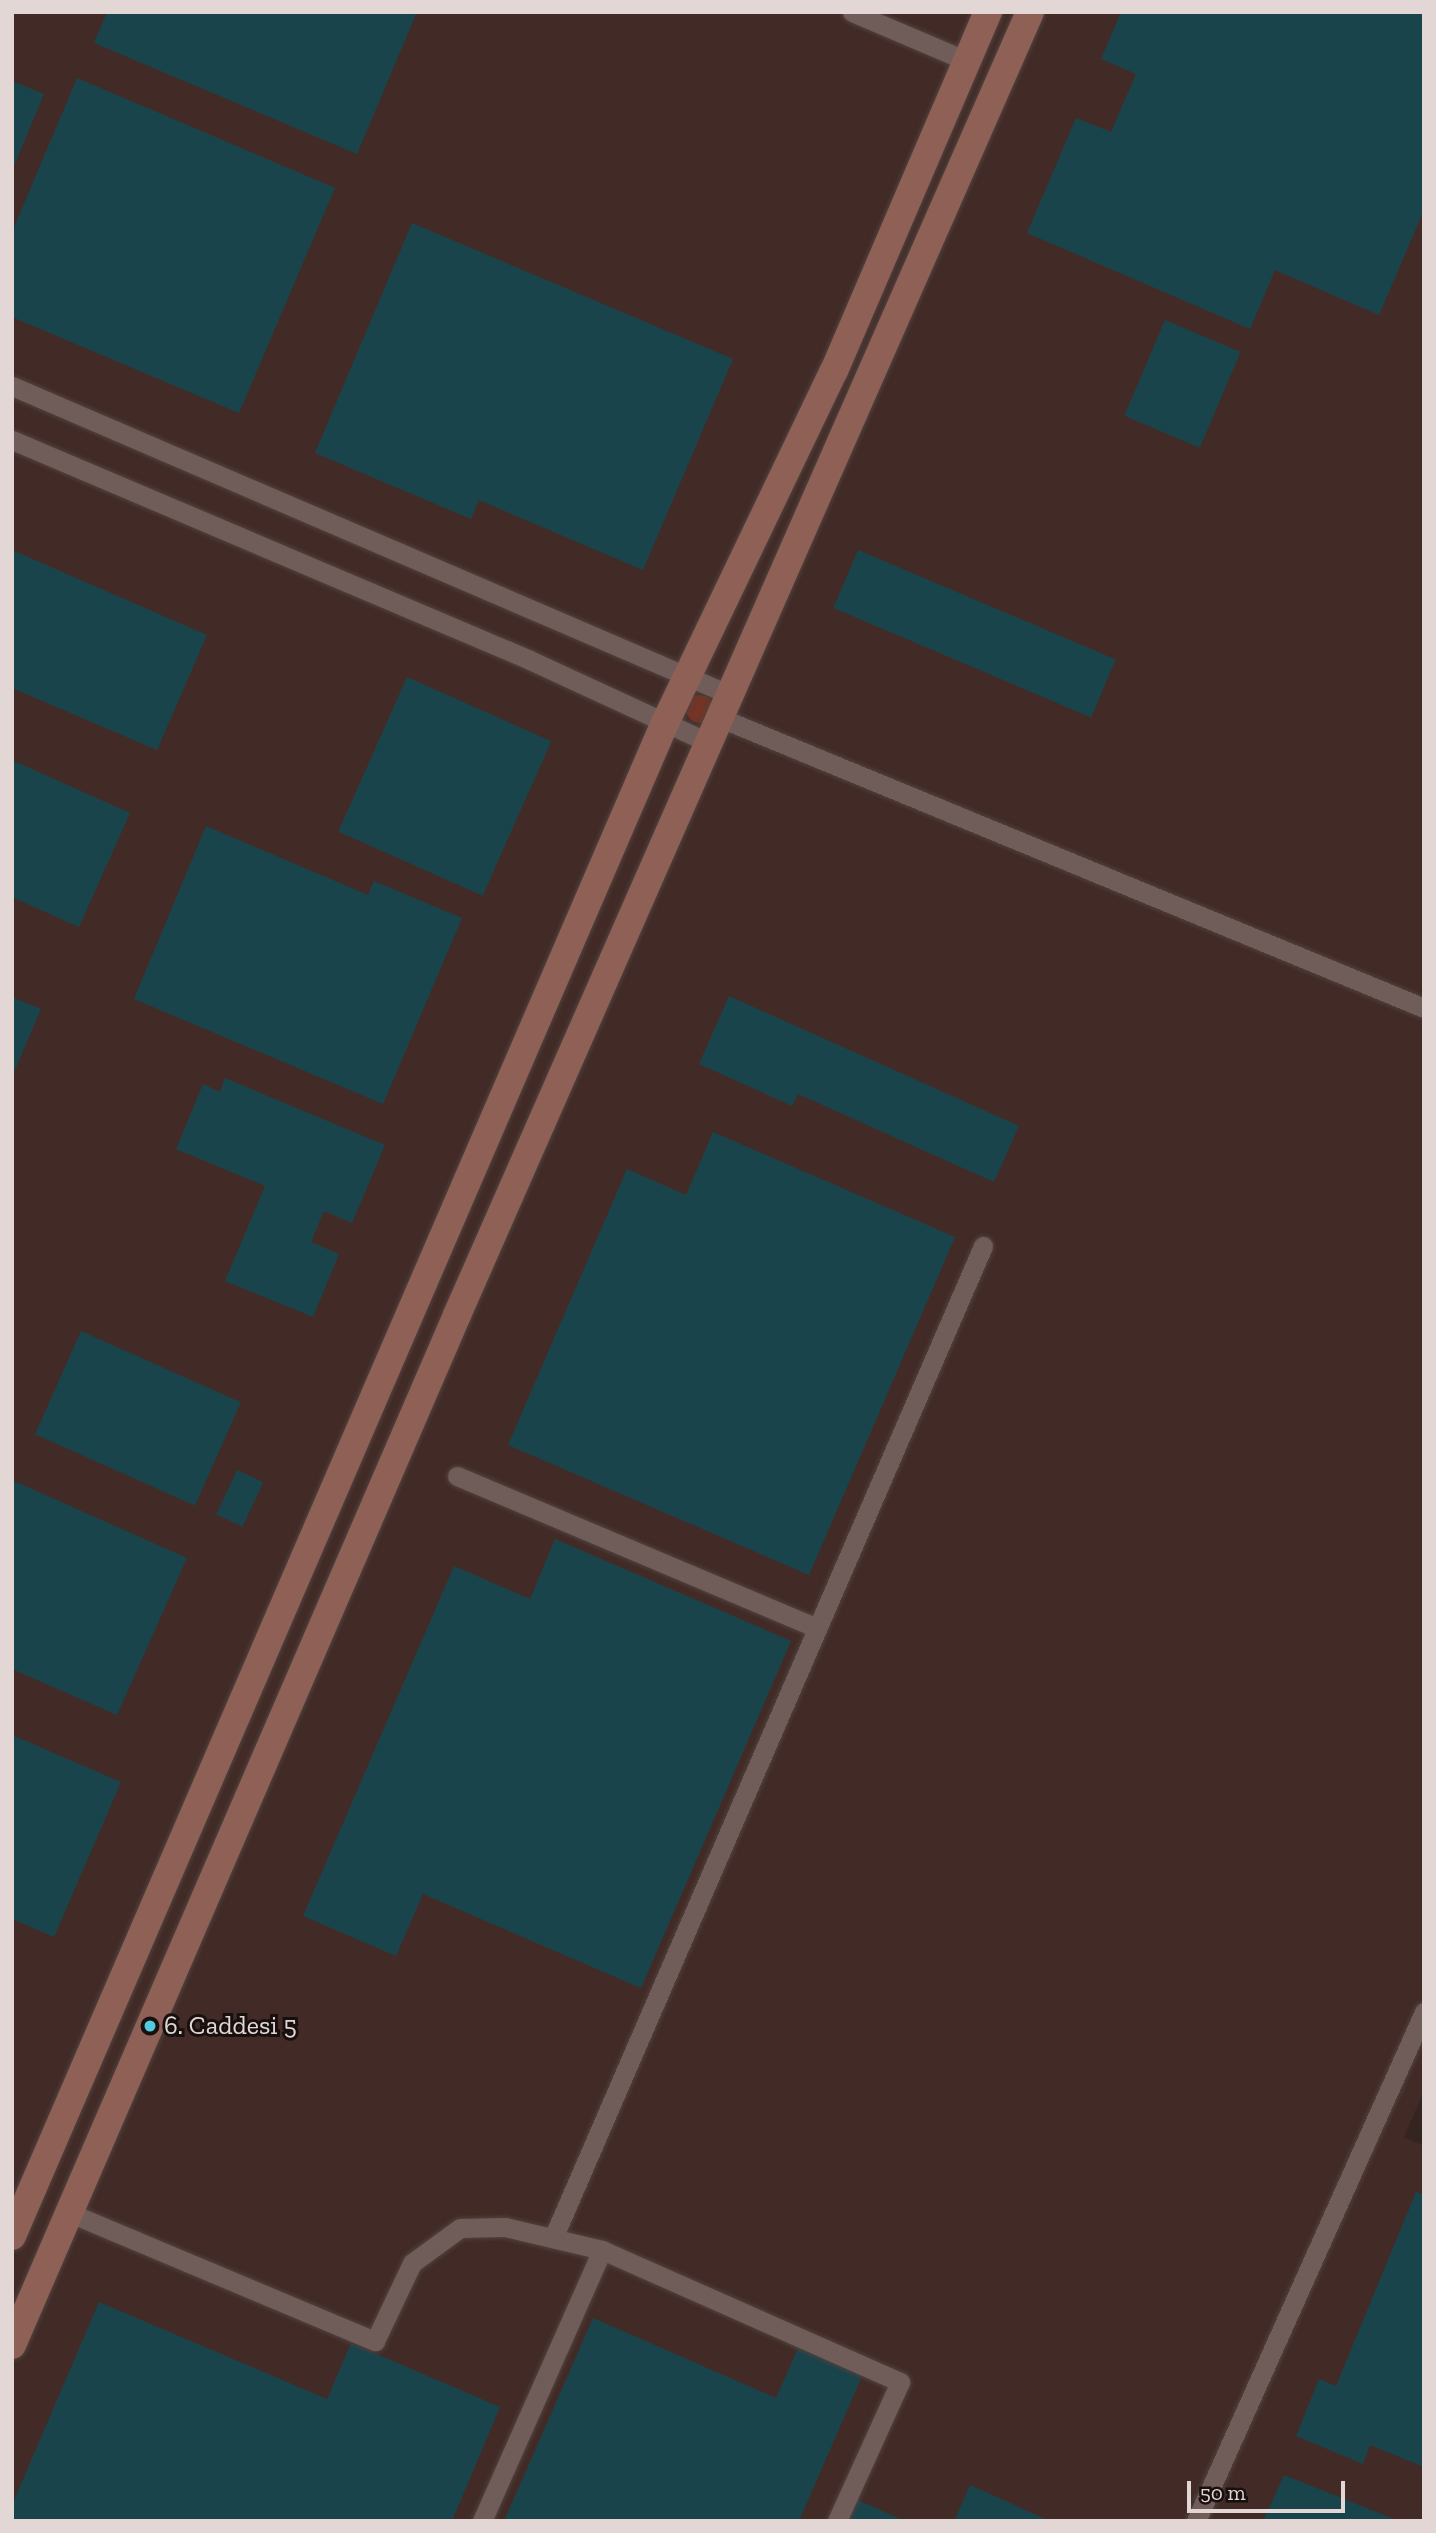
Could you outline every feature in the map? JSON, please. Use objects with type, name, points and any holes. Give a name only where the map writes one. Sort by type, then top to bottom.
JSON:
[{"type":"street","points":[[852,12],[967,61]]},
{"type":"street","points":[[837,2521],[900,2382],[602,2250],[554,2235],[460,2228],[434,2242],[412,2263],[375,2341],[65,2224],[16,2228],[665,723],[834,372],[988,12]]},
{"type":"street","points":[[12,2345],[457,1315],[728,708],[1030,12]]},
{"type":"street","points":[[12,386],[687,676],[728,708],[1424,1008]]},
{"type":"street","points":[[12,440],[530,660],[712,744]]},
{"type":"street","points":[[554,2235],[983,1246]]},
{"type":"street","points":[[416,1298],[457,1315]]},
{"type":"street","points":[[457,1476],[817,1628]]},
{"type":"street","points":[[1196,2521],[1424,2012]]},
{"type":"street","points":[[482,2521],[602,2250]]},
{"type":"shaded area","points":[[12,12],[1424,12],[1424,2091],[1404,2137],[1424,2146],[1424,2521],[12,2521]]},
{"type":"shaded area","points":[[700,695],[710,699],[714,709],[710,719],[700,723],[690,719],[686,709],[690,699]]},
{"type":"building","points":[[107,12],[417,12],[357,154],[94,43]]},
{"type":"building","points":[[1121,12],[1424,12],[1424,210],[1379,315],[1275,270],[1250,329],[1027,233],[1076,118],[1111,132],[1136,74],[1101,59]]},
{"type":"building","points":[[77,78],[335,188],[239,413],[12,317],[12,232]]},
{"type":"building","points":[[12,81],[44,94],[12,171]]},
{"type":"building","points":[[412,223],[733,359],[643,570],[479,500],[471,519],[315,453]]},
{"type":"building","points":[[1165,320],[1240,352],[1200,448],[1124,416]]},
{"type":"building","points":[[12,550],[207,635],[157,750],[12,688]]},
{"type":"building","points":[[858,550],[1116,659],[1091,717],[833,608]]},
{"type":"building","points":[[407,677],[551,741],[483,896],[338,831]]},
{"type":"building","points":[[12,760],[130,813],[79,927],[12,897]]},
{"type":"building","points":[[206,826],[368,895],[374,881],[462,918],[383,1104],[134,999]]},
{"type":"building","points":[[729,996],[1019,1126],[994,1182],[798,1094],[792,1106],[699,1064]]},
{"type":"building","points":[[12,997],[41,1009],[12,1077]]},
{"type":"building","points":[[225,1078],[385,1145],[352,1223],[324,1211],[311,1242],[339,1254],[313,1317],[225,1281],[265,1186],[176,1149],[203,1084],[220,1092]]},
{"type":"building","points":[[713,1132],[955,1237],[809,1575],[508,1445],[627,1169],[686,1195]]},
{"type":"building","points":[[81,1331],[241,1402],[195,1505],[35,1434]]},
{"type":"building","points":[[237,1470],[263,1482],[243,1527],[216,1514]]},
{"type":"building","points":[[12,1480],[187,1558],[117,1715],[12,1669]]},
{"type":"building","points":[[555,1539],[791,1641],[641,1988],[423,1894],[396,1956],[303,1916],[454,1566],[530,1599]]},
{"type":"building","points":[[12,1735],[121,1782],[54,1937],[12,1919]]},
{"type":"building","points":[[1416,2192],[1424,2195],[1424,2467],[1370,2445],[1363,2464],[1296,2436],[1319,2379],[1336,2386]]},
{"type":"building","points":[[99,2302],[327,2399],[351,2343],[500,2407],[452,2521],[12,2521],[12,2505]]},
{"type":"building","points":[[593,2318],[776,2398],[798,2348],[862,2376],[799,2521],[504,2521]]},
{"type":"building","points":[[1284,2475],[1399,2521],[1263,2521]]},
{"type":"building","points":[[970,2485],[1050,2521],[954,2521]]},
{"type":"building","points":[[858,2500],[905,2521],[848,2521]]},
{"type":"place","name":"6. Caddesi 5","points":[[150,2026]]}]
